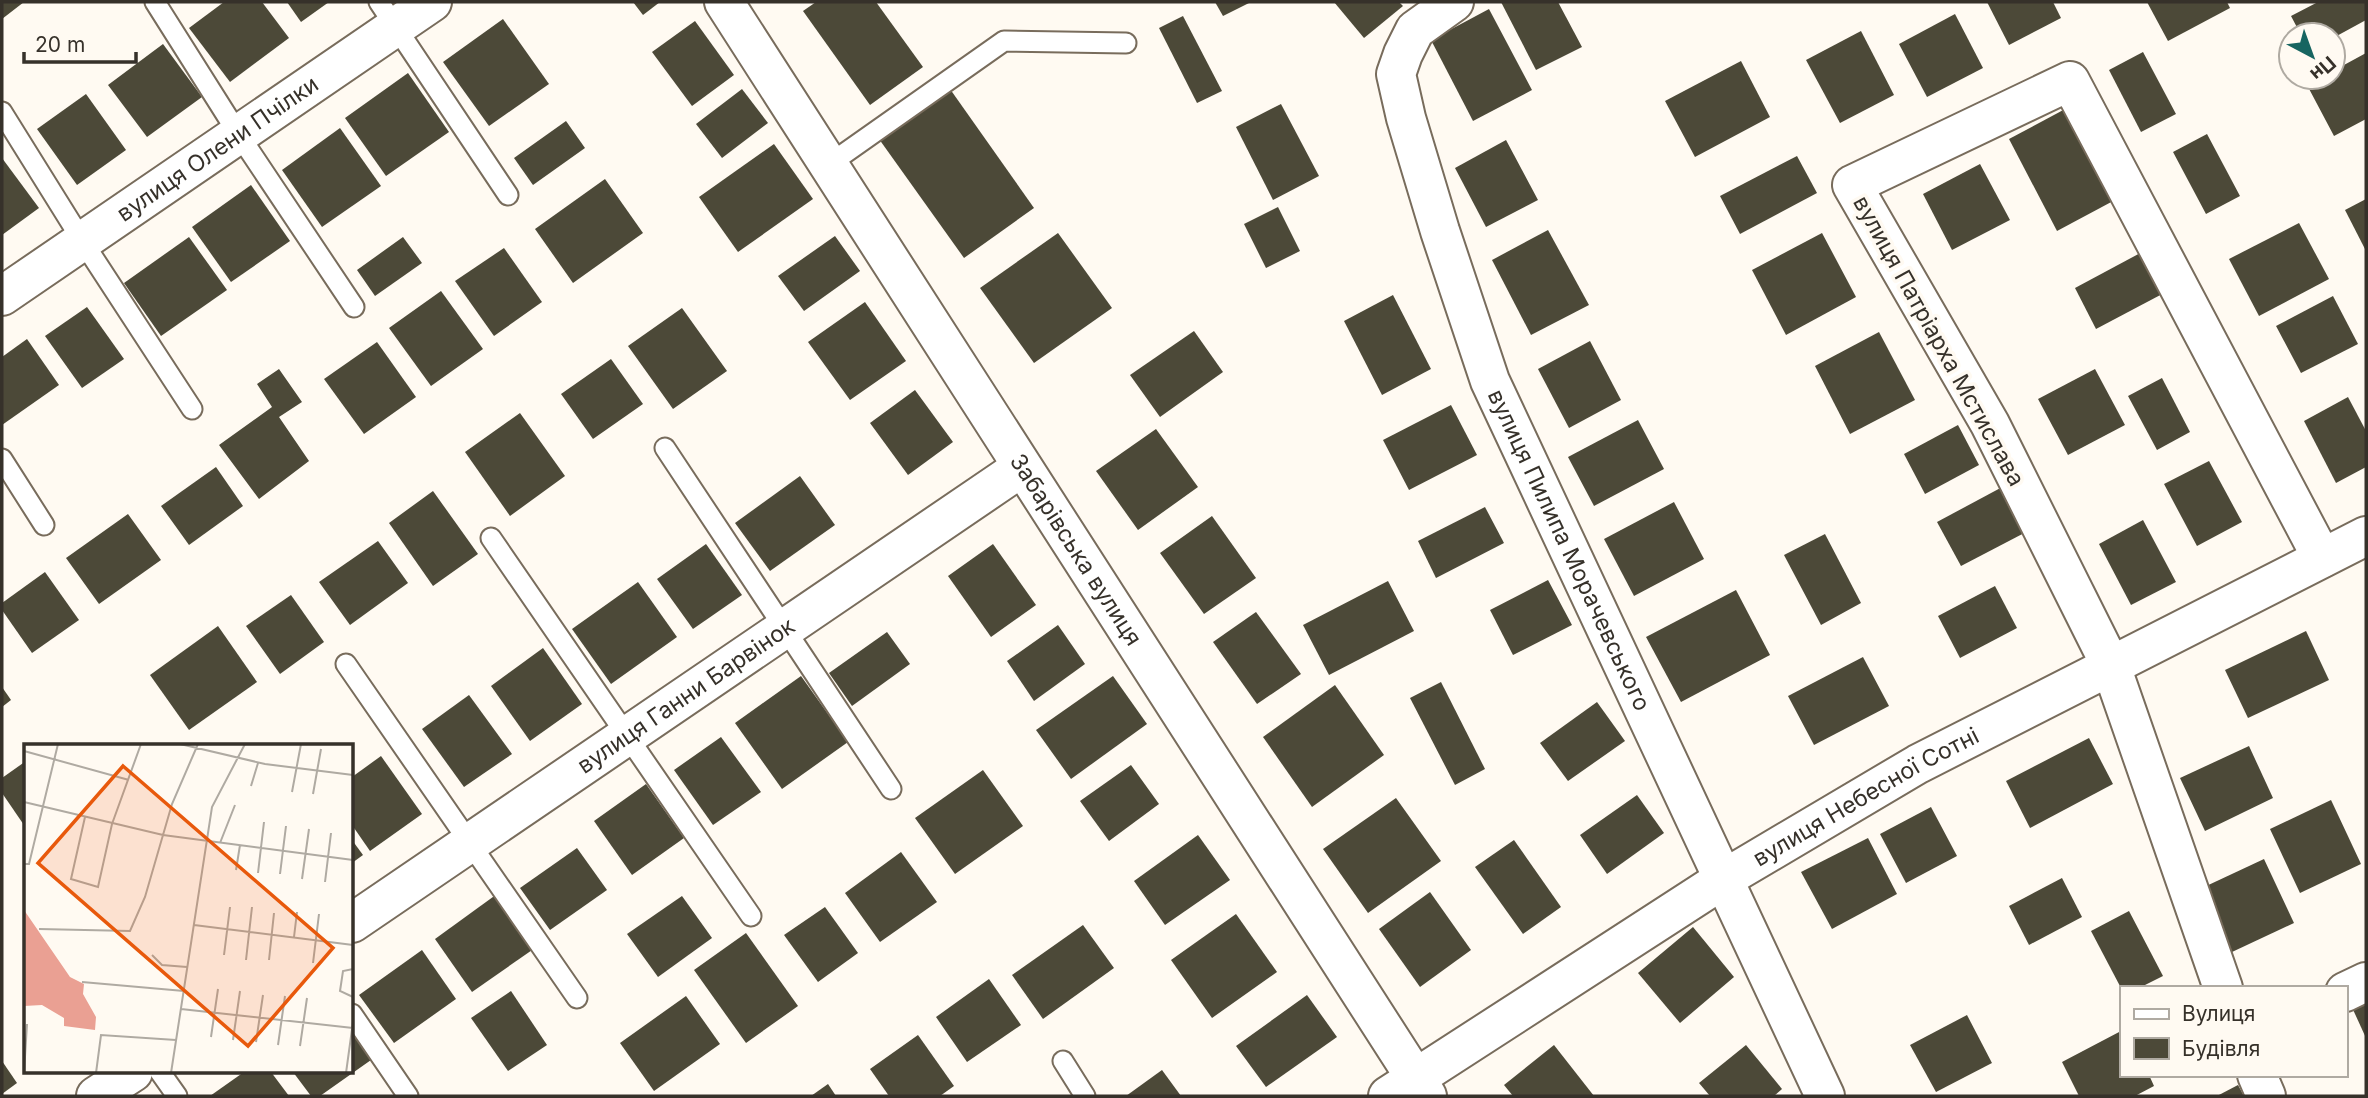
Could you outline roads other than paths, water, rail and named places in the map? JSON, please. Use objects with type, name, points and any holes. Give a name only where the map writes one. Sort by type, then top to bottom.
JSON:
[{"type":"street","name":"вулиця Олени Пчілки","points":[[2,296],[239,135],[387,15],[432,2]]},
{"type":"street","name":"Забарівська вулиця","points":[[724,2],[1022,467],[1410,1090]]},
{"type":"street","name":"вулиця Пилипа Морачевського","points":[[1454,2],[1415,30],[1396,74],[1436,219],[1490,381],[1825,1096]]},
{"type":"street","name":"вулиця Патріарха Мстислава","points":[[2222,986],[2111,666],[1990,424],[1852,185],[2070,81],[2322,558]]},
{"type":"street","name":"вулиця Ганни Барвінок","points":[[354,922],[1022,467]]},
{"type":"street","name":"вулиця Небесної Сотні","points":[[1410,1090],[1722,880],[1918,764],[2366,536]]},
{"type":"street","points":[[2347,991],[2366,982]]},
{"type":"street","points":[[96,1096],[130,1074]]},
{"type":"street","points":[[2258,1077],[2266,1096]]},
{"type":"lane","points":[[155,2],[239,135],[354,307]]},
{"type":"lane","points":[[387,15],[508,195]]},
{"type":"lane","points":[[828,165],[1004,41],[1126,43]]},
{"type":"lane","points":[[2,112],[83,243],[192,409]]},
{"type":"lane","points":[[665,448],[891,789]]},
{"type":"lane","points":[[2,459],[44,525]]},
{"type":"lane","points":[[491,538],[751,916]]},
{"type":"lane","points":[[346,664],[577,998]]},
{"type":"lane","points":[[354,1017],[408,1096]]},
{"type":"lane","points":[[1063,1061],[1085,1096]]},
{"type":"lane","points":[[161,1074],[177,1096]]}]
